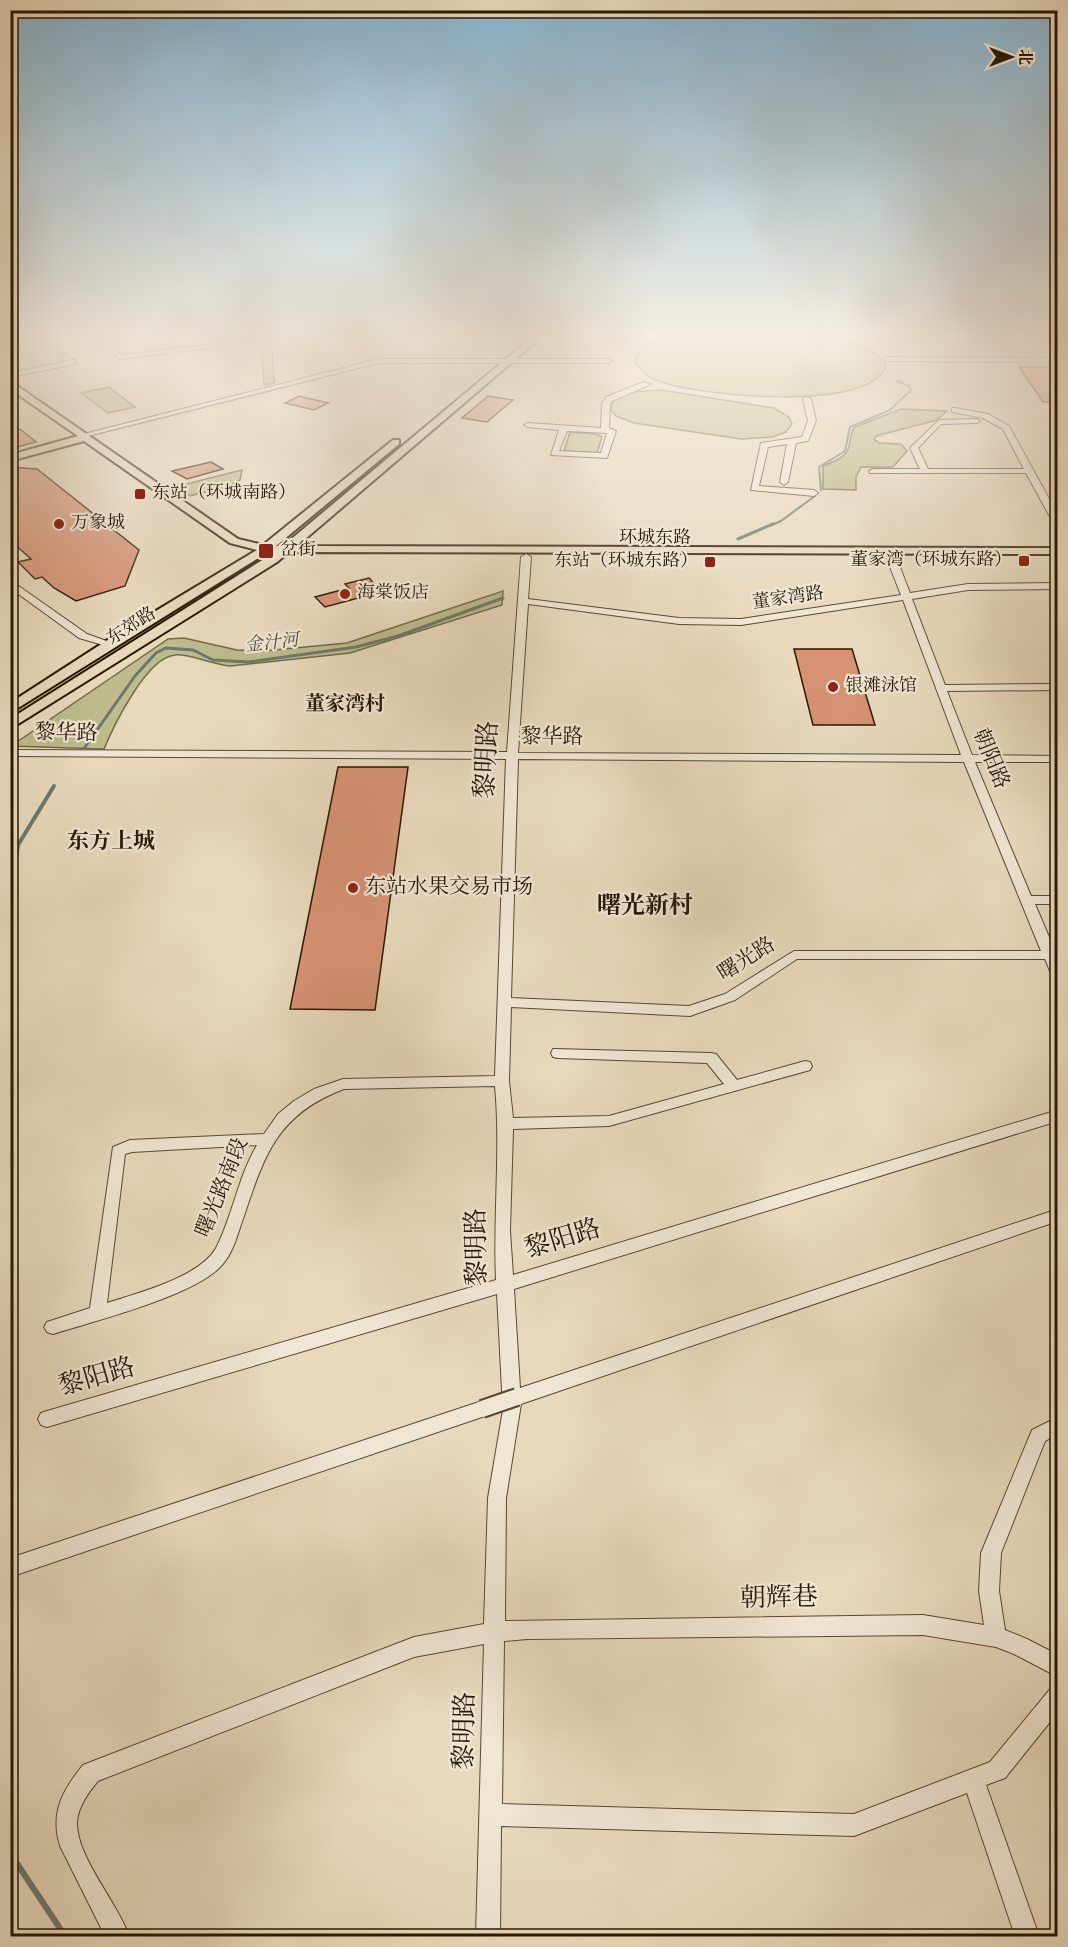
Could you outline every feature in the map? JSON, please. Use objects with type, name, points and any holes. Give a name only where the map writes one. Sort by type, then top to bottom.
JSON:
[{"type":"main road","points":[[66,430],[234,541],[274,553]]},
{"type":"main road","points":[[71,430],[80,438]]},
{"type":"main road","points":[[274,553],[416,430]]},
{"type":"main road","points":[[274,553],[425,430]]},
{"type":"main road","points":[[10,456],[80,438]]},
{"type":"main road","name":"环城东路","points":[[80,438],[230,551],[254,558],[274,553],[1058,551]]},
{"type":"main road","name":"环城东路","points":[[274,553],[526,557],[1058,557]]},
{"type":"main road","name":"东郊路","points":[[10,725],[274,553]]},
{"type":"main road","name":"东郊路","points":[[10,709],[110,644],[254,558]]},
{"type":"street","points":[[80,438],[112,430]]},
{"type":"street","points":[[563,430],[554,453],[604,456],[612,431],[605,430]]},
{"type":"street","points":[[809,430],[805,439],[764,446],[754,488],[814,493]]},
{"type":"street","points":[[925,471],[914,448],[931,430]]},
{"type":"street","points":[[1005,430],[1058,524]]},
{"type":"street","points":[[784,482],[792,441]]},
{"type":"street","points":[[873,471],[1030,471]]},
{"type":"street","name":"黎明路","points":[[488,1936],[497,1498],[512,1410],[503,1285],[502,1231],[506,1124],[502,1081],[504,1002],[512,758],[526,557]]},
{"type":"street","name":"朝阳路","points":[[891,557],[968,759],[1058,975]]},
{"type":"street","points":[[11,582],[83,636],[110,644]]},
{"type":"street","name":"董家湾路","points":[[524,601],[709,623],[759,620],[908,598],[968,586],[1058,586]]},
{"type":"street","points":[[942,688],[1058,687]]},
{"type":"street","name":"黎华路","points":[[10,753],[512,758],[1058,759]]},
{"type":"street","points":[[1027,900],[1058,900]]},
{"type":"street","name":"曙光路","points":[[504,1002],[690,1011],[730,997],[794,955],[1049,955]]},
{"type":"street","points":[[558,1053],[711,1058],[734,1086]]},
{"type":"street","points":[[506,1124],[609,1121],[805,1066]]},
{"type":"street","name":"曙光路南段","points":[[53,1327],[169,1287],[197,1275],[214,1262],[226,1242],[266,1139],[287,1113],[303,1100],[321,1090],[343,1084],[502,1081]]},
{"type":"street","name":"黎阳路","points":[[47,1419],[503,1285],[1058,1115]]},
{"type":"street","points":[[98,1311],[118,1151],[130,1146],[266,1139]]},
{"type":"street","points":[[10,1568],[1058,1215]]},
{"type":"street","points":[[996,1637],[989,1591],[991,1553],[1038,1436],[1058,1425]]},
{"type":"street","name":"朝辉巷","points":[[117,1936],[71,1844],[66,1823],[76,1790],[91,1773],[414,1647],[493,1632],[527,1629],[923,1625],[996,1637],[1020,1646],[1058,1667]]},
{"type":"street","points":[[490,1815],[854,1825],[997,1770],[1058,1695]]},
{"type":"street","points":[[973,1779],[1027,1936]]},
{"type":"shaded area","points":[[680,430],[788,430],[772,437],[741,439]]},
{"type":"shaded area","points":[[853,430],[899,430],[876,436],[874,439],[879,443],[901,444],[907,451],[893,467],[861,467],[856,477],[856,490],[823,489],[823,466],[838,460],[845,454]]},
{"type":"shaded area","points":[[570,432],[596,434],[602,437],[597,453],[564,451]]},
{"type":"shaded area","points":[[242,470],[240,480],[229,486],[190,496],[178,486]]},
{"type":"shaded area","points":[[503,591],[502,605],[350,653],[230,666],[175,655],[164,659],[143,679],[123,709],[104,749],[11,746],[168,639],[184,638],[237,650],[263,651],[347,643]]},
{"type":"building","points":[[21,430],[36,442],[10,449],[10,432]]},
{"type":"building","points":[[211,462],[223,469],[187,479],[172,471]]},
{"type":"building","name":"万象城","points":[[10,467],[37,469],[139,550],[125,586],[76,601],[54,588],[42,577],[35,579],[18,562],[31,559],[10,540]]},
{"type":"building","name":"海棠饭店","points":[[369,578],[377,587],[361,592],[366,596],[325,607],[315,597],[349,588],[345,584]]},
{"type":"building","name":"银滩泳馆","points":[[794,649],[852,649],[875,725],[813,725]]},
{"type":"building","name":"东站水果交易市场","points":[[338,767],[408,767],[375,1010],[290,1009]]},
{"type":"waterway","name":"金汁河","points":[[821,490],[819,467],[845,451],[849,430]]},
{"type":"waterway","name":"金汁河","points":[[769,526],[781,521],[815,496]]},
{"type":"waterway","name":"金汁河","points":[[738,539],[773,524]]},
{"type":"waterway","name":"金汁河","points":[[85,747],[135,676],[156,653],[166,648],[193,650],[213,660],[249,662],[356,647],[398,636],[503,598]]},
{"type":"waterway","name":"金汁河","points":[[10,904],[18,845],[54,786]]},
{"type":"waterway","name":"金汁河","points":[[10,1853],[65,1936]]},
{"type":"place","name":"东站（环城南路）","points":[[140,494]]},
{"type":"place","name":"万象城","points":[[59,524]]},
{"type":"place","name":"岔街","points":[[266,551]]},
{"type":"place","name":"董家湾（环城东路）","points":[[1024,561]]},
{"type":"place","name":"东站（环城东路）","points":[[710,562]]},
{"type":"place","name":"海棠饭店","points":[[345,594]]},
{"type":"place","name":"银滩泳馆","points":[[833,687]]},
{"type":"place","name":"东站水果交易市场","points":[[353,888]]},
{"type":"district","name":"董家湾村","points":[[345,705]]},
{"type":"district","name":"东方上城","points":[[111,843]]},
{"type":"district","name":"曙光新村","points":[[645,907]]}]
